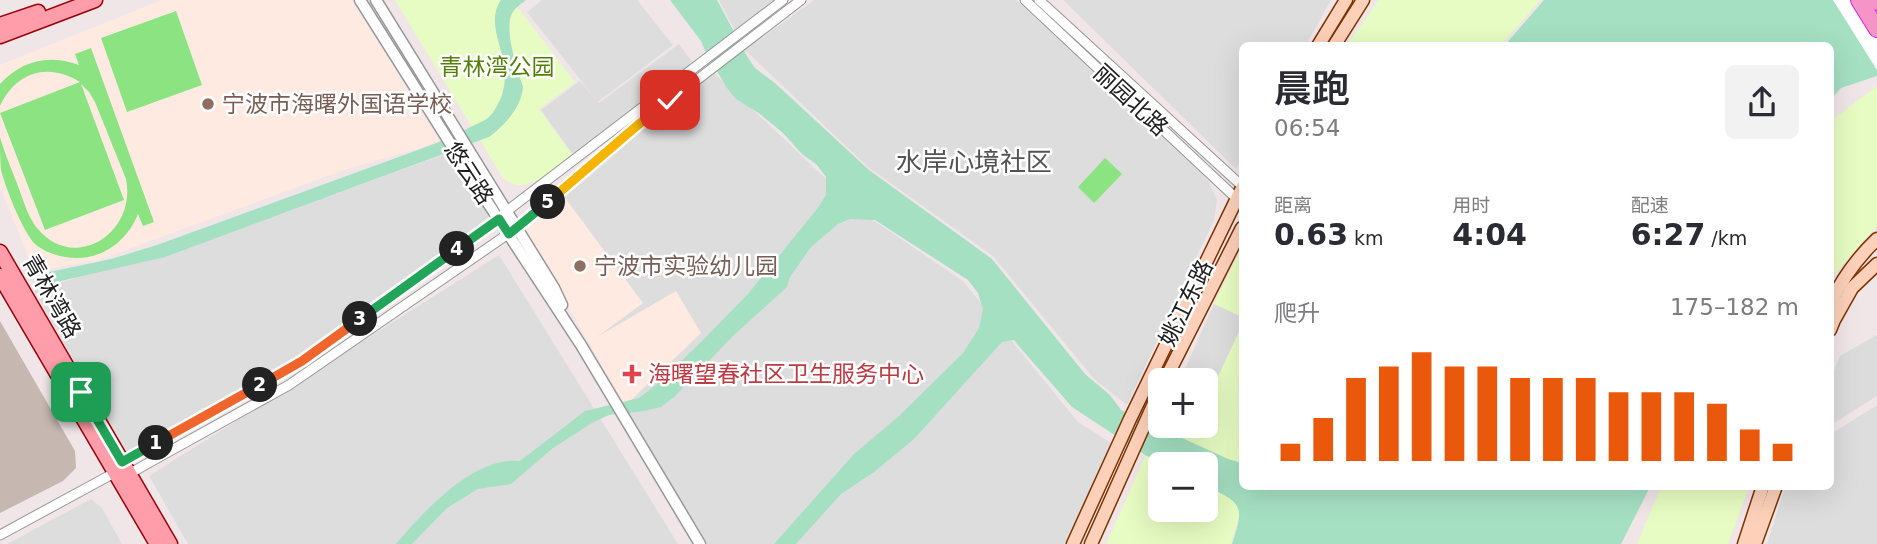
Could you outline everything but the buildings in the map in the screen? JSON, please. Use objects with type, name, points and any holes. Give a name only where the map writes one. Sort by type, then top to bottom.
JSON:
[{"type":"highway","points":[[1859,0],[1877,29]]},
{"type":"main road","points":[[0,25],[68,0]]},
{"type":"main road","points":[[0,36],[95,0]]},
{"type":"main road","points":[[1320,42],[1346,0]]},
{"type":"main road","points":[[1337,42],[1363,0]]},
{"type":"main road","name":"姚江东路","points":[[1073,544],[1130,419],[1239,195]]},
{"type":"main road","name":"姚江东路","points":[[1171,368],[1239,234]]},
{"type":"main road","points":[[1834,296],[1857,258],[1877,239]]},
{"type":"main road","name":"青林湾路","points":[[0,252],[122,469],[157,544]]},
{"type":"main road","points":[[1834,320],[1852,288],[1877,264]]},
{"type":"main road","name":"青林湾路","points":[[0,276],[170,544]]},
{"type":"main road","points":[[1091,544],[1148,418]]},
{"type":"main road","points":[[1744,544],[1762,490]]},
{"type":"main road","points":[[1755,544],[1775,490]]},
{"type":"street","name":"悠云路","points":[[360,0],[442,130],[466,157],[513,231],[554,288],[581,345],[700,544]]},
{"type":"street","name":"悠云路","points":[[376,0],[453,125],[466,157]]},
{"type":"street","points":[[122,469],[302,361],[503,215],[783,0]]},
{"type":"street","points":[[0,535],[289,384],[513,231],[628,133],[801,0]]},
{"type":"street","name":"丽园北路","points":[[1025,0],[1239,189]]},
{"type":"street","name":"丽园北路","points":[[1040,0],[1239,189]]},
{"type":"shaded area","name":"宁波市海曙外国语学校","points":[[162,0],[352,0],[440,142],[344,170],[99,260],[34,271],[0,187],[0,65]]},
{"type":"shaded area","points":[[501,0],[526,0],[513,11],[509,31],[523,86],[520,101],[512,115],[489,137],[165,257],[48,284],[41,282],[40,274],[111,259],[157,245],[444,140],[485,120],[501,98],[504,85],[504,65],[495,24]]},
{"type":"shaded area","points":[[542,0],[637,0],[673,45],[598,102],[527,12]]},
{"type":"shaded area","points":[[670,0],[717,0],[755,68],[869,170],[992,259],[1085,374],[1110,395],[1121,410],[1148,422],[1148,438],[1182,438],[1213,452],[1148,452],[1148,456],[1145,455],[1072,407],[1014,340],[1002,342],[914,439],[874,472],[841,494],[796,544],[774,544],[854,454],[899,416],[963,353],[979,328],[983,310],[978,293],[968,280],[875,220],[850,219],[838,224],[811,247],[790,277],[787,287],[661,407],[609,415],[592,423],[553,448],[511,484],[478,489],[447,508],[412,544],[396,544],[435,502],[468,477],[485,467],[520,461],[585,411],[639,398],[656,385],[748,294],[826,195],[826,177],[817,165],[760,114],[736,99],[701,41]]},
{"type":"shaded area","points":[[719,0],[783,0],[736,33]]},
{"type":"shaded area","points":[[814,0],[1016,0],[1199,169],[1209,182],[1217,200],[1214,220],[1127,405],[1094,379],[993,256],[868,167],[745,50]]},
{"type":"shaded area","points":[[1063,0],[1331,0],[1308,42],[1239,42],[1239,164],[1236,169]]},
{"type":"shaded area","points":[[1544,0],[1877,0],[1877,76],[1841,88],[1834,96],[1834,42],[1507,42]]},
{"type":"shaded area","points":[[679,44],[693,63],[577,153],[572,153],[541,110],[580,81],[599,103]]},
{"type":"shaded area","points":[[713,72],[861,212],[963,281],[1078,422],[1113,444],[1065,544],[708,544],[631,418],[589,342],[563,195]]},
{"type":"shaded area","points":[[450,152],[492,218],[302,356],[127,454],[34,291],[281,214]]},
{"type":"shaded area","points":[[563,195],[643,303],[597,337],[676,291],[701,333],[625,406],[523,228]]},
{"type":"shaded area","points":[[499,255],[678,544],[188,544],[149,476]]},
{"type":"shaded area","points":[[1214,304],[1239,316],[1239,331],[1218,376],[1218,368],[1185,368]]},
{"type":"shaded area","points":[[0,321],[75,451],[76,468],[63,481],[0,513]]},
{"type":"shaded area","points":[[1877,335],[1877,396],[1834,423],[1834,371],[1840,356]]},
{"type":"shaded area","points":[[1877,405],[1877,544],[1767,544],[1784,490],[1834,490],[1834,432]]},
{"type":"shaded area","points":[[1218,454],[1239,462],[1239,490],[1648,490],[1621,544],[1232,544],[1239,513],[1227,497],[1218,492]]},
{"type":"shaded area","points":[[91,499],[102,508],[122,544],[7,544]]},
{"type":"green space","name":"青林湾公园","points":[[395,0],[512,0],[575,82],[539,109],[573,156],[528,184],[513,184],[503,178]]},
{"type":"green space","points":[[1379,0],[1540,0],[1504,42],[1349,42]]},
{"type":"green space","points":[[176,11],[202,85],[127,112],[101,38]]},
{"type":"green space","points":[[91,48],[154,222],[143,226],[138,214],[126,234],[109,249],[88,257],[65,257],[35,244],[25,230],[1,170],[0,137],[34,224],[52,241],[68,247],[84,247],[99,241],[112,231],[122,216],[127,199],[126,179],[95,102],[81,84],[124,200],[45,230],[0,113],[80,82],[56,73],[34,74],[15,85],[0,106],[0,84],[17,69],[36,61],[57,60],[79,65],[75,54]]},
{"type":"green space","points":[[1877,86],[1877,226],[1834,275],[1834,119]]},
{"type":"green space","points":[[1105,158],[1122,174],[1094,203],[1078,187]]},
{"type":"green space","points":[[1239,252],[1239,316],[1214,304]]},
{"type":"green space","points":[[1239,331],[1239,490],[1247,490],[1231,544],[1106,544],[1154,438],[1218,438],[1218,376]]},
{"type":"green space","points":[[1660,490],[1748,490],[1728,544],[1637,544]]},
{"type":"pier","points":[[1833,0],[1877,0],[1877,70]]},
{"type":"place","name":"宁波市海曙外国语学校","points":[[208,104]]},
{"type":"place","name":"宁波市实验幼儿园","points":[[580,266]]},
{"type":"place","name":"海曙望春社区卫生服务中心","points":[[632,374]]},
{"type":"district","name":"水岸心境社区","points":[[974,162]]},
{"type":"route","points":[[81,392],[122,462],[302,361],[499,219],[509,234],[670,100]]}]
